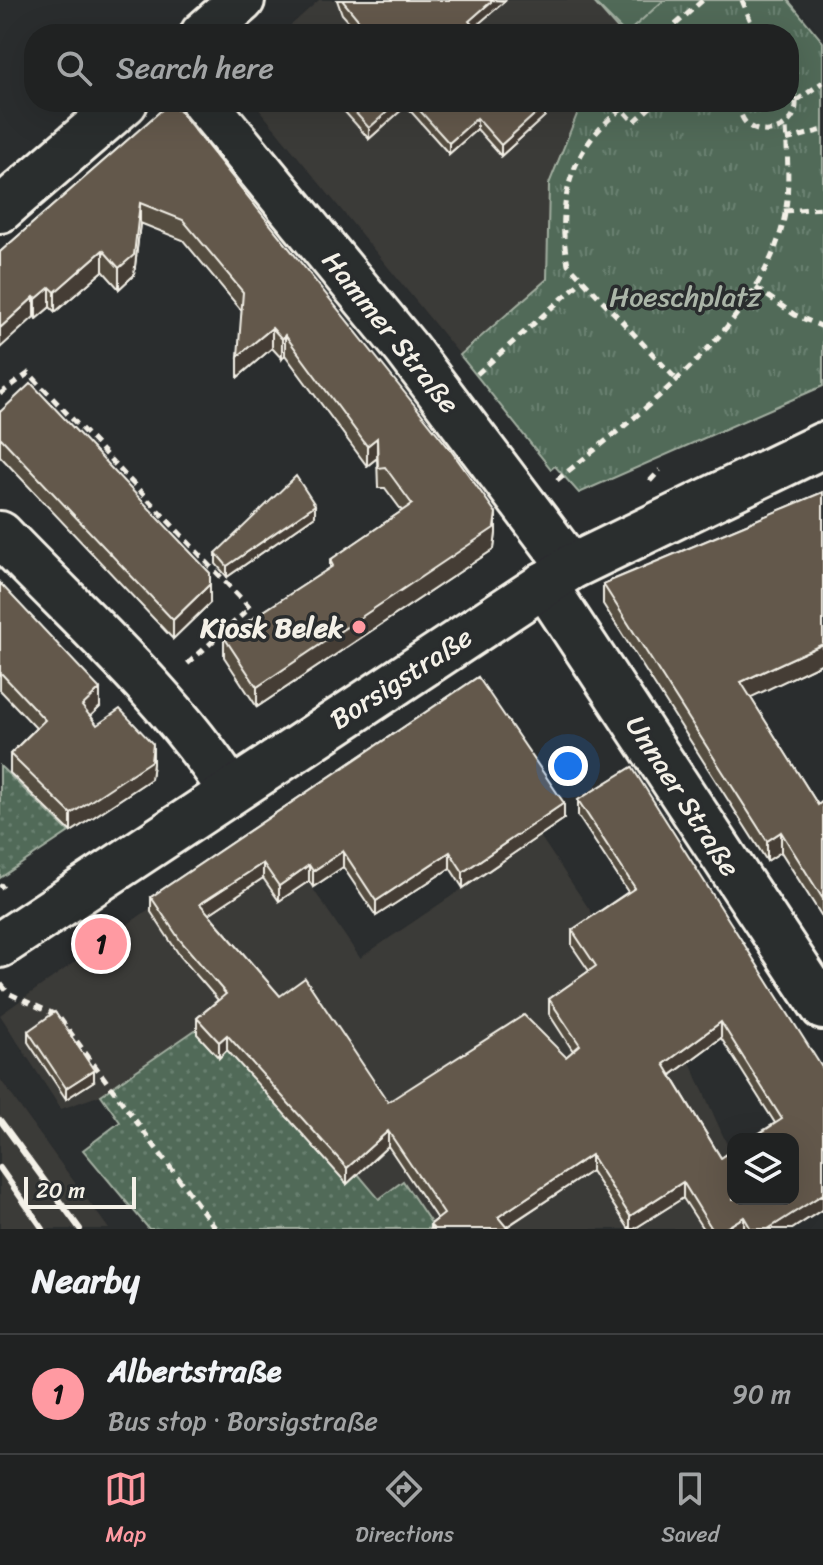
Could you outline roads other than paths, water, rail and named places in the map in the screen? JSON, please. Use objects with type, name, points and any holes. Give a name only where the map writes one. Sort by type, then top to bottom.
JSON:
[{"type":"street","points":[[214,24],[242,0]]},
{"type":"street","points":[[0,210],[113,112]]},
{"type":"street","name":"Hammer Straße","points":[[212,112],[406,348],[558,576]]},
{"type":"street","name":"Borsigstraße","points":[[0,945],[230,790],[558,576],[682,510],[823,445]]},
{"type":"street","points":[[0,534],[208,755],[230,790]]},
{"type":"street","name":"Unnaer Straße","points":[[558,576],[823,1007]]},
{"type":"railway","points":[[0,1120],[80,1229]]},
{"type":"railway","points":[[0,1168],[43,1229]]},
{"type":"place","name":"Kiosk Belek","points":[[359,627]]},
{"type":"place","name":"Albertstraße","points":[[101,944]]},
{"type":"park label","name":"Hoeschplatz","points":[[685,296]]}]
